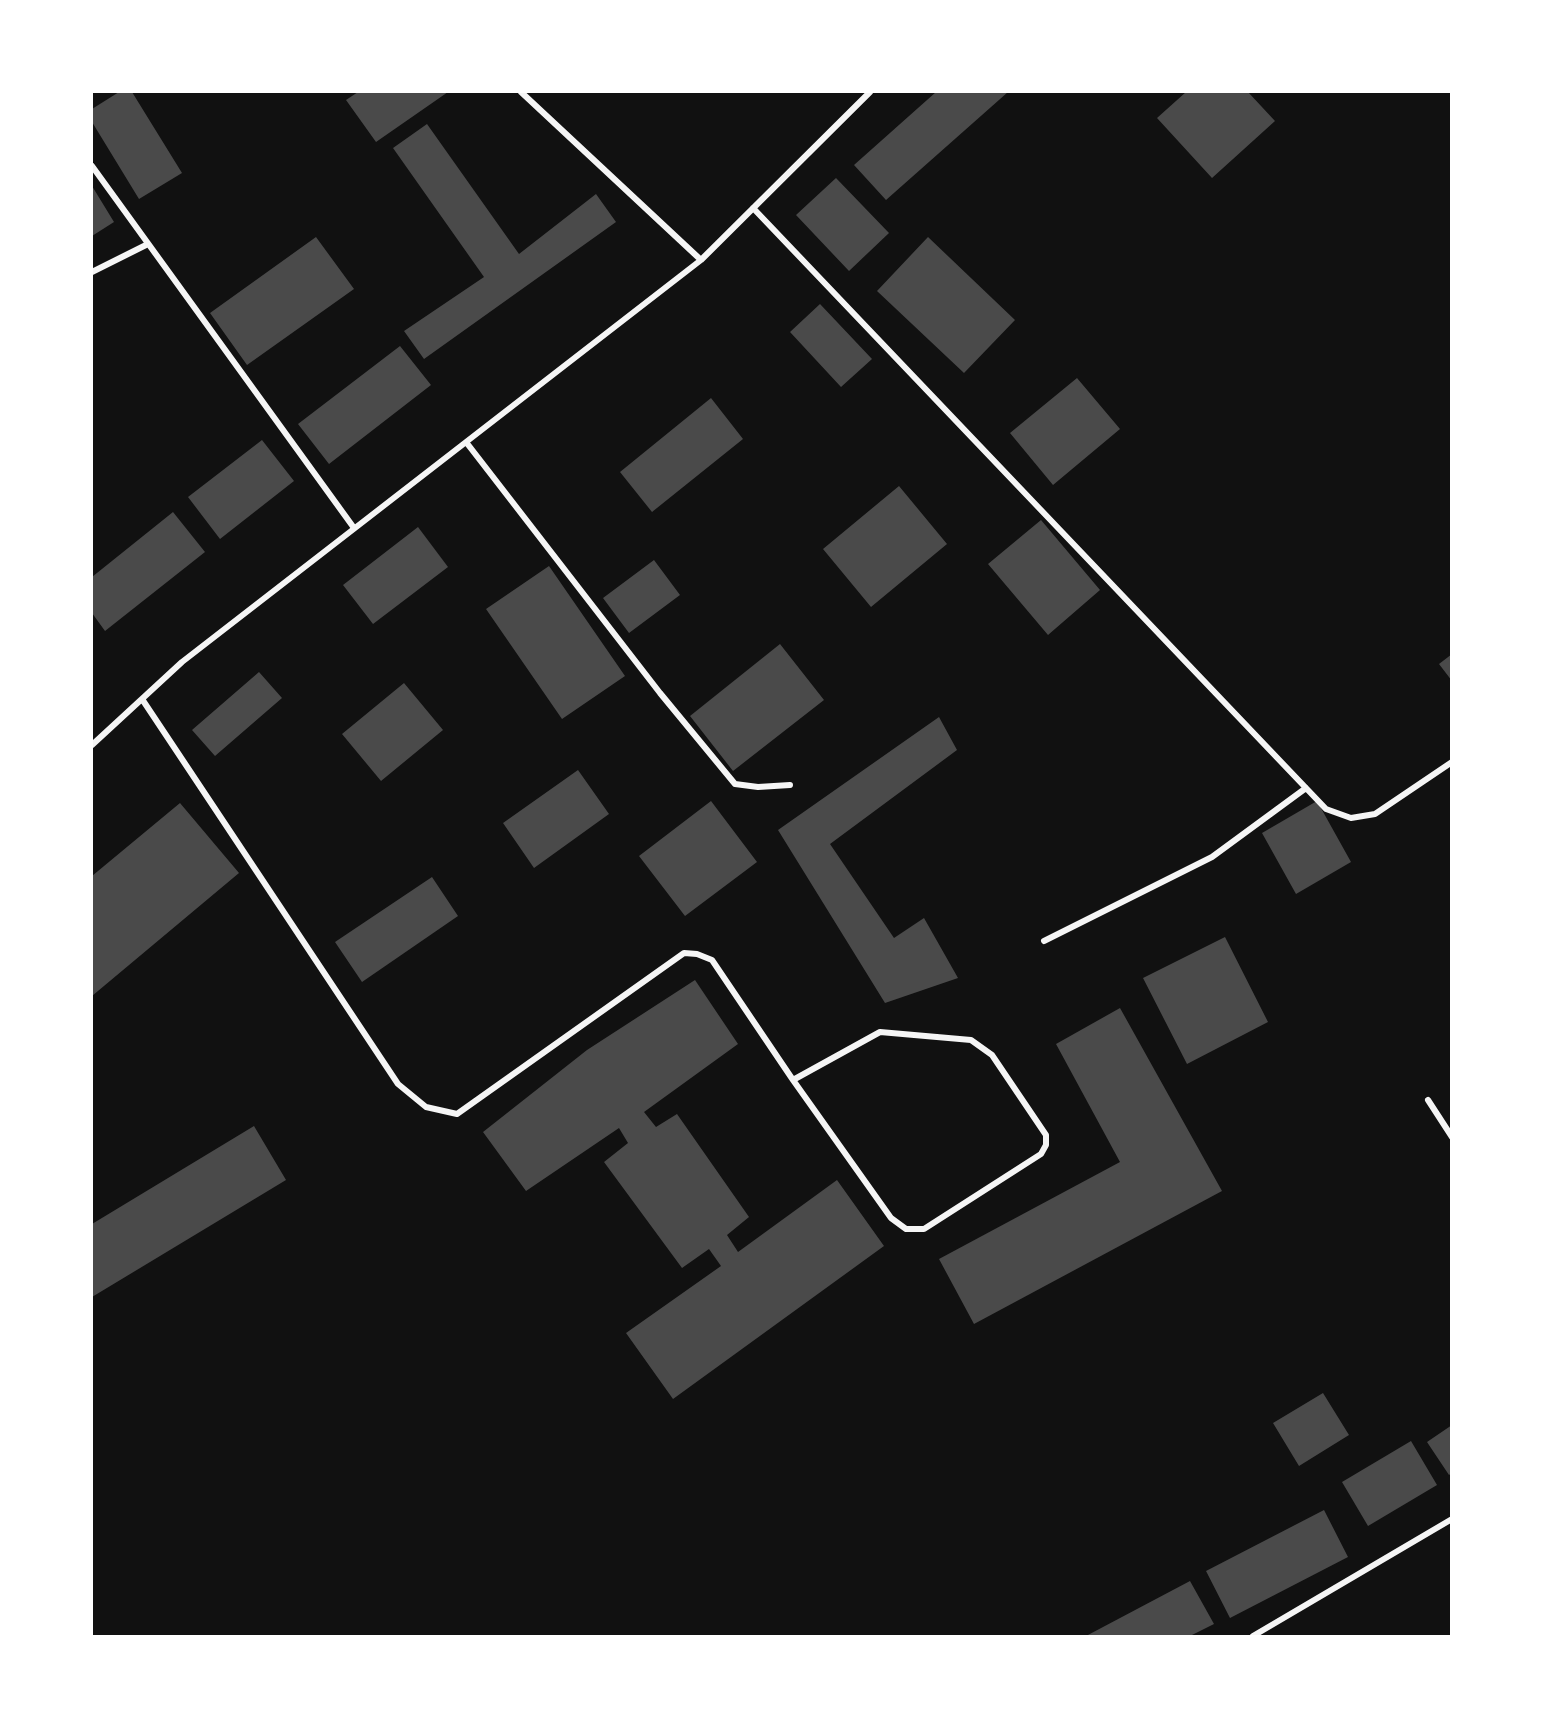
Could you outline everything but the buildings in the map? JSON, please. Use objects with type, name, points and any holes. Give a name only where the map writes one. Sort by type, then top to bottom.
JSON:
[{"type":"street","points":[[521,92],[701,260]]},
{"type":"street","points":[[92,745],[182,662],[701,260],[870,92]]},
{"type":"street","points":[[92,166],[354,528]]},
{"type":"street","points":[[753,208],[1326,809],[1351,818],[1375,814],[1452,762]]},
{"type":"street","points":[[92,272],[148,243]]},
{"type":"street","points":[[466,442],[660,693],[735,784],[758,787],[790,785]]},
{"type":"street","points":[[142,699],[398,1084],[426,1107],[457,1114],[684,953],[698,954],[712,960],[793,1080],[891,1218],[906,1229],[924,1229],[1041,1154],[1046,1145],[1046,1135],[992,1055],[971,1040],[880,1032],[793,1080]]},
{"type":"street","points":[[1044,941],[1212,856],[1306,788]]},
{"type":"street","points":[[1428,1100],[1452,1137]]},
{"type":"street","points":[[1253,1636],[1452,1519]]}]
